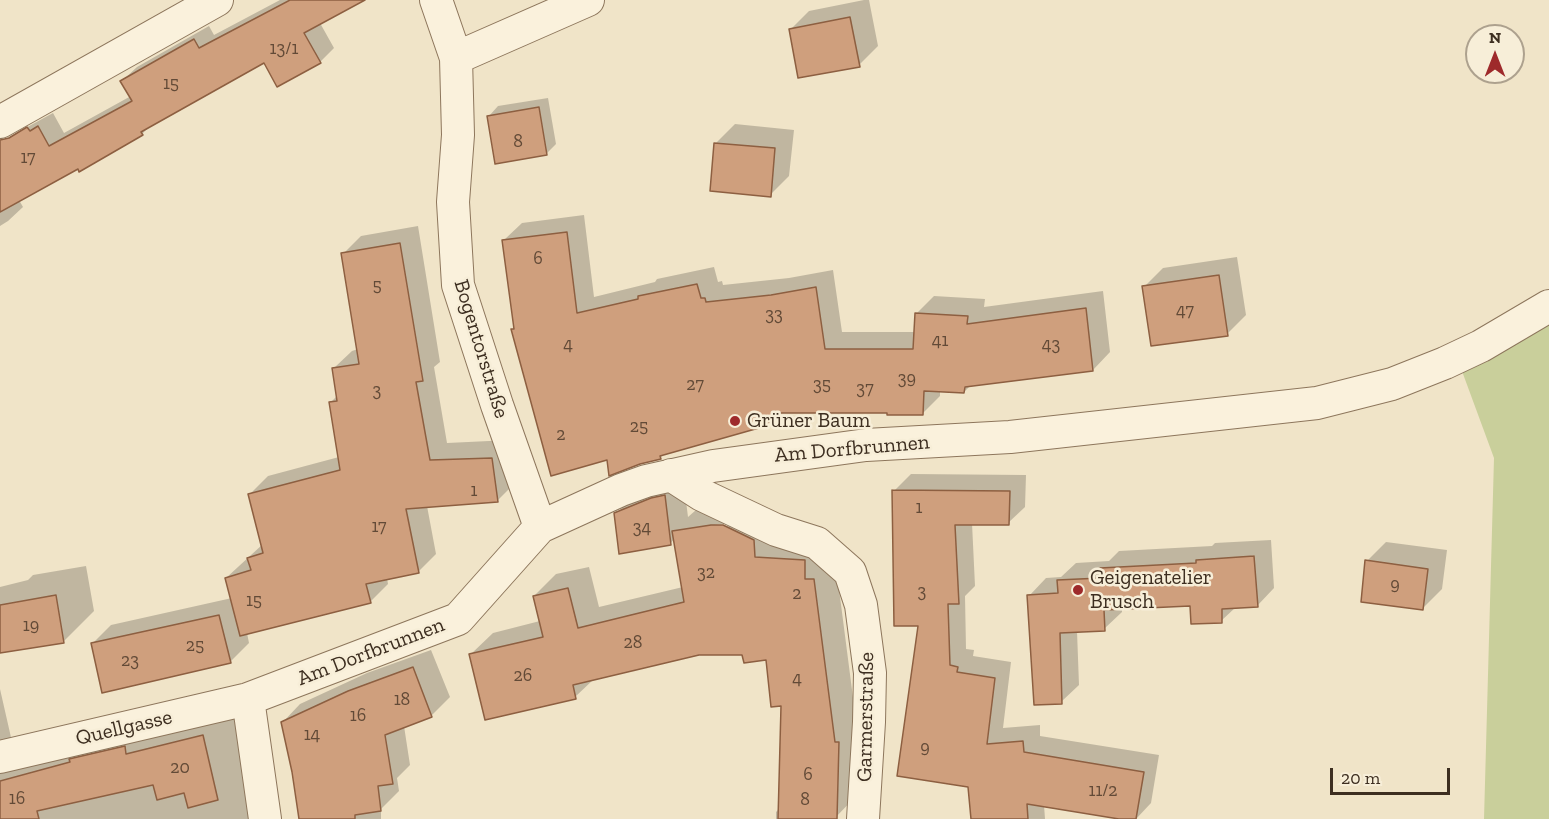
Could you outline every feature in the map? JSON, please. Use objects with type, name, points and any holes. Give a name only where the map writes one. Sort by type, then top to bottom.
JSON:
[{"type":"street","points":[[0,122],[217,0]]},
{"type":"street","name":"Bogentorstraße","points":[[436,0],[456,58],[458,135],[453,202],[458,285],[540,527]]},
{"type":"street","points":[[456,58],[588,0]]},
{"type":"street","name":"Am Dorfbrunnen","points":[[248,699],[458,618],[540,527],[621,490],[713,465],[756,459],[866,446],[1010,437],[1317,403],[1392,384],[1445,363],[1481,346],[1549,306]]},
{"type":"street","name":"Garmerstraße","points":[[671,475],[702,495],[776,530],[818,543],[850,572],[861,605],[870,673],[863,819]]},
{"type":"street","points":[[248,699],[266,819]]},
{"type":"street","name":"Quellgasse","points":[[0,757],[248,699]]},
{"type":"green space","points":[[1549,307],[1549,819],[1484,819],[1494,458],[1459,363]]},
{"type":"building","points":[[290,0],[365,0],[304,33],[321,63],[277,87],[264,63],[141,132],[143,135],[79,172],[78,169],[0,212],[0,140],[9,138],[27,127],[30,131],[38,126],[49,146],[132,101],[120,81],[194,39],[199,48]]},
{"type":"building","points":[[850,17],[860,67],[798,78],[789,29]]},
{"type":"building","points":[[539,107],[547,155],[495,164],[487,116]]},
{"type":"building","points":[[714,143],[775,148],[771,197],[710,191]]},
{"type":"building","points":[[567,232],[577,313],[638,299],[638,296],[697,284],[701,298],[705,298],[706,302],[771,295],[816,287],[825,349],[913,349],[915,313],[968,316],[967,324],[1086,308],[1093,371],[965,387],[964,393],[924,391],[923,415],[772,413],[774,421],[766,423],[766,426],[660,456],[661,459],[609,476],[607,460],[551,476],[511,329],[514,329],[502,240]]},
{"type":"building","points":[[400,243],[423,381],[416,382],[430,460],[492,458],[498,502],[406,509],[419,573],[366,584],[371,603],[240,636],[225,578],[251,570],[247,558],[263,553],[248,494],[340,470],[329,402],[337,401],[332,368],[359,364],[341,253]]},
{"type":"building","points":[[1219,275],[1228,336],[1151,346],[1142,286]]},
{"type":"building","points":[[892,490],[1010,491],[1009,525],[955,525],[959,604],[948,604],[950,665],[958,667],[957,672],[995,678],[987,744],[1023,741],[1024,752],[1144,772],[1136,819],[1119,819],[1027,804],[1028,819],[971,819],[968,787],[897,776],[918,626],[894,626]]},
{"type":"building","points":[[665,495],[671,545],[619,554],[614,513],[651,498]]},
{"type":"building","points":[[723,525],[754,540],[755,557],[805,560],[805,579],[814,579],[835,742],[839,742],[837,819],[778,819],[781,706],[771,707],[766,660],[744,663],[742,655],[699,655],[573,685],[576,699],[485,720],[469,654],[543,637],[533,596],[568,588],[578,628],[684,602],[672,531]]},
{"type":"building","points":[[1254,556],[1258,607],[1222,609],[1222,623],[1191,624],[1190,606],[1104,610],[1105,631],[1060,633],[1062,704],[1034,705],[1027,595],[1058,593],[1057,580],[1101,578],[1100,568],[1196,563],[1196,560]]},
{"type":"building","points":[[1365,560],[1428,569],[1423,610],[1361,602]]},
{"type":"building","points":[[56,595],[64,643],[0,653],[0,605]]},
{"type":"building","points":[[219,615],[231,663],[102,693],[91,643]]},
{"type":"building","points":[[413,667],[432,717],[385,735],[393,784],[378,786],[381,811],[355,815],[355,819],[299,819],[281,722],[348,691]]},
{"type":"building","points":[[203,735],[218,800],[188,808],[184,793],[157,800],[153,785],[37,811],[39,819],[0,819],[0,781],[70,762],[69,759],[125,746],[126,754]]},
{"type":"place","name":"Grüner Baum","points":[[735,421]]},
{"type":"place","name":"Geigenatelier Brusch","points":[[1078,590]]}]
